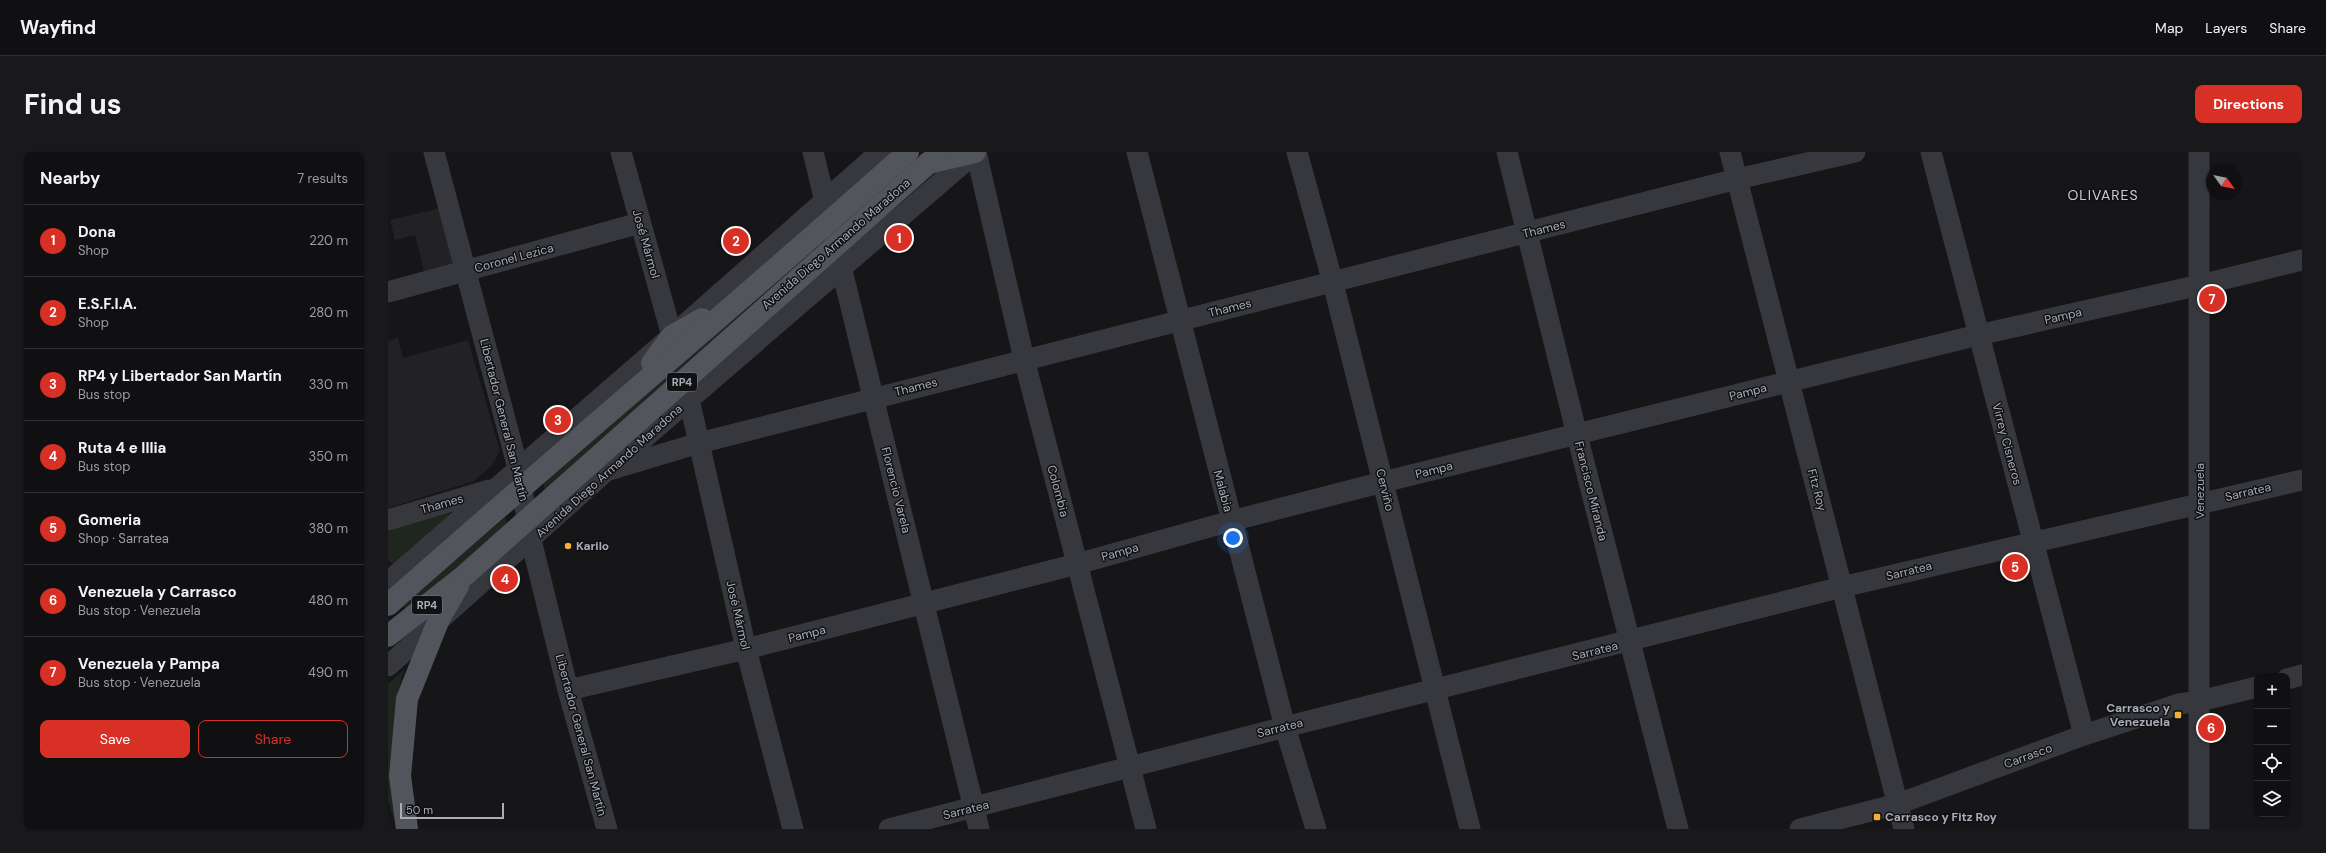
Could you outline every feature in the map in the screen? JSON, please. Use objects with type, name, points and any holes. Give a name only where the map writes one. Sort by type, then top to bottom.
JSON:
[{"type":"main road","name":"Avenida Diego Armando Maradona","points":[[388,605],[520,477],[629,394],[831,221],[908,152]]},
{"type":"main road","points":[[935,158],[976,152]]},
{"type":"main road","name":"Avenida Diego Armando Maradona","points":[[388,636],[465,575],[530,529],[836,244],[935,158]]},
{"type":"main road","points":[[629,394],[672,336],[749,291]]},
{"type":"main road","points":[[407,829],[400,776],[408,699],[439,619],[465,575]]},
{"type":"street","name":"Libertador General San Martín","points":[[434,152],[520,477],[530,529],[568,690],[607,829]]},
{"type":"street","name":"José Mármol","points":[[621,152],[672,336]]},
{"type":"street","name":"Florencio Varela","points":[[813,152],[826,198],[841,268],[979,829]]},
{"type":"street","name":"Avenida Diego Armando Maradona","points":[[388,582],[496,488],[520,477],[672,336],[826,198],[880,152]]},
{"type":"street","name":"Avenida Diego Armando Maradona","points":[[388,666],[439,619],[530,529],[606,471],[976,152]]},
{"type":"street","name":"Colombia","points":[[976,152],[1024,359],[1146,829]]},
{"type":"street","name":"Malabia","points":[[1137,152],[1179,320],[1285,727],[1316,829]]},
{"type":"street","name":"Cerviño","points":[[1297,152],[1333,283],[1470,829]]},
{"type":"street","name":"Francisco Miranda","points":[[1507,152],[1526,234],[1678,829]]},
{"type":"street","name":"Fitz Roy","points":[[1730,152],[1904,829]]},
{"type":"street","name":"Thames","points":[[606,471],[699,443],[1024,359],[1333,283],[1737,179],[1855,152]]},
{"type":"street","name":"Virrey Cisneros","points":[[1931,152],[2084,735]]},
{"type":"street","name":"Venezuela","points":[[2199,152],[2199,829]]},
{"type":"street","name":"Coronel Lezica","points":[[388,292],[640,223]]},
{"type":"street","name":"Pampa","points":[[568,690],[746,649],[924,604],[1077,564],[1231,520],[1789,381],[1978,335],[2200,285],[2302,260]]},
{"type":"street","name":"José Mármol","points":[[689,399],[746,649],[793,829]]},
{"type":"street","name":"Sarratea","points":[[889,829],[1130,766],[1630,642],[1842,587],[2032,541],[2302,480]]},
{"type":"street","name":"Thames","points":[[388,520],[496,488]]},
{"type":"street","points":[[2290,678],[2302,675]]},
{"type":"street","name":"Carrasco","points":[[1800,829],[1898,804],[2084,735],[2179,704],[2200,701],[2254,688]]},
{"type":"shaded area","points":[[441,208],[453,258],[452,264],[448,269],[425,276],[415,235],[395,240],[390,220]]},
{"type":"shaded area","points":[[815,248],[811,255],[545,491],[543,483]]},
{"type":"shaded area","points":[[398,338],[403,358],[468,340],[500,451],[491,466],[474,481],[388,508],[388,341]]},
{"type":"shaded area","points":[[451,513],[454,515],[393,564],[388,560],[388,530],[390,528]]},
{"type":"shaded area","points":[[506,517],[507,525],[406,611],[403,604]]},
{"type":"shaded area","points":[[404,670],[396,708],[393,748],[397,829],[388,800],[388,684]]},
{"type":"place","name":"Dona","points":[[899,238]]},
{"type":"place","name":"E.S.F.I.A.","points":[[736,241]]},
{"type":"place","name":"Venezuela y Pampa","points":[[2212,299]]},
{"type":"place","name":"RP4 y Libertador San Martín","points":[[558,420]]},
{"type":"place","name":"Karilo","points":[[568,546]]},
{"type":"place","name":"Gomeria","points":[[2015,567]]},
{"type":"place","name":"Ruta 4 e Illia","points":[[505,579]]},
{"type":"place","name":"Carrasco y Venezuela","points":[[2178,715]]},
{"type":"place","name":"Venezuela y Carrasco","points":[[2211,728]]},
{"type":"place","name":"Carrasco y Fitz Roy","points":[[1877,817]]},
{"type":"district","name":"OLIVARES","points":[[2103,195]]}]
